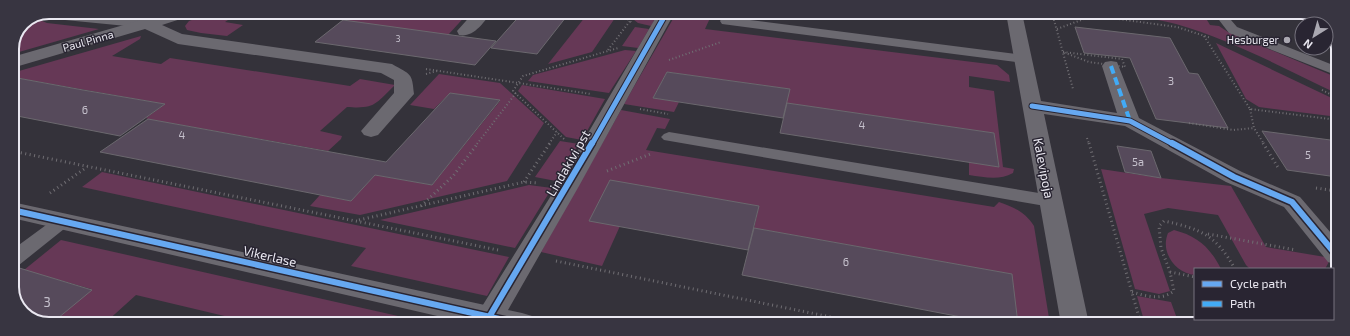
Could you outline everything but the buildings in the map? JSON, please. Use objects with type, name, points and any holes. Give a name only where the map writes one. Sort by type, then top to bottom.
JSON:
[{"type":"street","name":"Paul Pinna","points":[[19,61],[164,19]]},
{"type":"street","points":[[465,31],[476,19]]},
{"type":"street","name":"Lindakivi pst","points":[[489,317],[568,186],[663,19]]},
{"type":"street","name":"Kalevipoja","points":[[1015,19],[1073,317]]},
{"type":"street","points":[[147,24],[178,39],[386,68],[404,78],[404,94],[371,131]]},
{"type":"street","points":[[1111,66],[1130,121]]},
{"type":"street","points":[[1032,106],[1130,121],[1234,177],[1292,202],[1331,249]]},
{"type":"street","name":"Vikerlase","points":[[19,212],[474,317]]},
{"type":"lane","points":[[96,19],[147,24]]},
{"type":"lane","points":[[1225,19],[1233,30],[1331,69]]},
{"type":"lane","points":[[726,21],[1023,59]]},
{"type":"lane","points":[[669,137],[1051,201]]},
{"type":"lane","points":[[19,255],[63,221]]},
{"type":"path","points":[[1054,19],[1138,317]]},
{"type":"path","points":[[1057,29],[1083,19]]},
{"type":"path","points":[[1122,19],[1177,27],[1216,40]]},
{"type":"path","points":[[608,50],[630,21]]},
{"type":"path","points":[[1204,36],[1250,109],[1254,128],[1288,184],[1292,202]]},
{"type":"path","points":[[634,72],[723,42]]},
{"type":"path","points":[[420,206],[453,176],[516,93],[514,91],[523,76],[616,47],[646,51]]},
{"type":"path","points":[[1317,88],[1331,95]]},
{"type":"path","points":[[516,93],[563,138],[592,144]]},
{"type":"path","points":[[356,221],[524,182],[568,186],[686,140],[676,115],[615,105]]},
{"type":"path","points":[[1250,109],[1331,119]]},
{"type":"path","points":[[524,182],[557,132]]},
{"type":"path","points":[[19,153],[831,317]]},
{"type":"path","points":[[1132,292],[1162,297],[1170,295],[1174,291],[1170,272],[1161,248],[1158,226],[1164,221],[1182,225],[1208,234],[1299,251]]},
{"type":"path","points":[[1208,234],[1218,242],[1234,268]]},
{"type":"path","points":[[1170,272],[1194,277]]},
{"type":"shaded area","points":[[194,19],[230,19],[225,22],[243,25],[227,36],[187,30],[185,26],[189,21]]},
{"type":"shaded area","points":[[343,19],[463,19],[448,35],[342,20]]},
{"type":"shaded area","points":[[583,19],[614,19],[592,52],[548,64]]},
{"type":"shaded area","points":[[633,19],[655,19],[651,26],[638,23]]},
{"type":"shaded area","points":[[673,19],[710,19],[705,29],[997,65],[1009,75],[1010,82],[969,76],[969,87],[994,91],[1003,167],[1014,169],[1013,173],[997,178],[969,175],[969,162],[999,167],[994,133],[786,103],[790,89],[667,72],[653,98],[679,102],[674,112],[624,104]]},
{"type":"shaded area","points":[[1150,19],[1206,19],[1210,25],[1219,26],[1228,32],[1331,75],[1331,91],[1217,38],[1176,24]]},
{"type":"shaded area","points":[[37,21],[99,29],[19,52],[21,37],[32,24]]},
{"type":"shaded area","points":[[635,27],[649,29],[638,48],[622,46]]},
{"type":"shaded area","points":[[141,36],[140,39],[112,56],[161,64],[170,58],[350,86],[360,79],[395,85],[379,101],[370,106],[347,107],[320,131],[342,136],[341,139],[328,151],[148,119],[146,118],[165,104],[19,78],[19,71]]},
{"type":"shaded area","points":[[1216,43],[1331,98],[1331,116],[1259,107],[1246,99]]},
{"type":"shaded area","points":[[625,50],[636,51],[609,93],[528,81],[533,75]]},
{"type":"shaded area","points":[[439,74],[500,83],[544,123],[507,181],[360,215],[310,206],[320,195],[351,201],[375,175],[432,185],[500,101],[450,93],[434,109],[410,105]]},
{"type":"shaded area","points":[[522,85],[605,99],[582,140],[566,137],[518,91]]},
{"type":"shaded area","points":[[621,110],[670,119],[665,129],[657,128],[646,150],[994,207],[999,202],[1014,208],[1023,213],[1034,226],[1049,317],[1017,317],[1011,274],[754,228],[759,206],[610,181],[620,226],[602,266],[541,252]]},
{"type":"shaded area","points":[[560,141],[579,144],[556,181],[535,177]]},
{"type":"shaded area","points":[[1101,169],[1231,186],[1266,247],[1331,258],[1326,268],[1249,268],[1218,215],[1168,208],[1144,214],[1170,291],[1159,294],[1135,289]]},
{"type":"shaded area","points":[[102,172],[509,257],[487,296],[351,266],[366,248],[82,187]]},
{"type":"shaded area","points":[[529,185],[552,188],[515,248],[380,220]]},
{"type":"shaded area","points":[[1174,230],[1196,239],[1212,254],[1220,268],[1194,268],[1194,275],[1181,270],[1171,260],[1168,254],[1166,240],[1168,233]]},
{"type":"shaded area","points":[[61,240],[402,317],[229,317],[136,295],[112,317],[59,317],[91,289],[24,270]]},
{"type":"shaded area","points":[[1137,296],[1171,302],[1176,317],[1143,317]]},
{"type":"marked path","points":[[1111,66],[1130,121]]},
{"type":"cycle path","points":[[489,317],[568,186],[663,19]]},
{"type":"cycle path","points":[[1032,106],[1130,121],[1234,177],[1292,202],[1331,249]]},
{"type":"cycle path","points":[[19,212],[491,317]]},
{"type":"place","name":"Hesburger","points":[[1287,40]]}]
